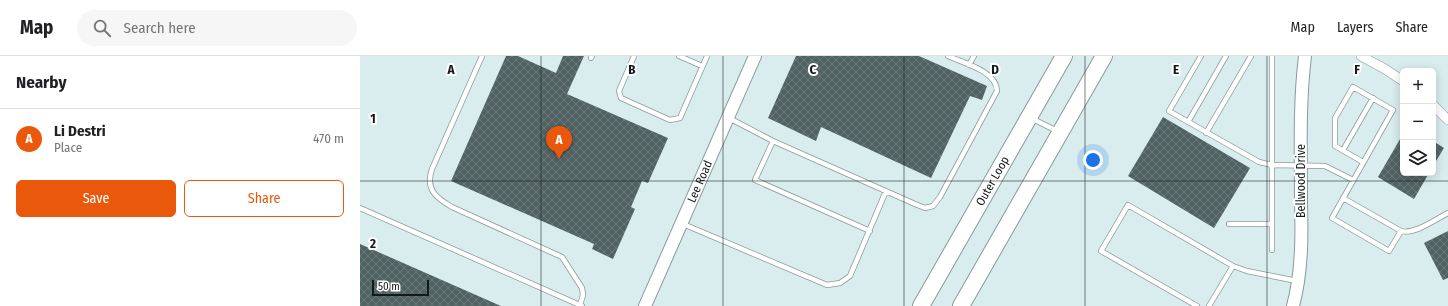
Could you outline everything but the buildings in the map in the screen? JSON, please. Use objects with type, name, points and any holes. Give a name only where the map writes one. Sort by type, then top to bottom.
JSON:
[{"type":"highway","name":"Outer Loop","points":[[921,306],[1064,56]]},
{"type":"highway","points":[[961,306],[1104,56]]},
{"type":"highway","points":[[969,306],[996,245]]},
{"type":"street","name":"Lee Road","points":[[644,306],[755,56]]},
{"type":"street","name":"Bellwood Drive","points":[[1293,306],[1298,281],[1301,241],[1301,95],[1305,56]]},
{"type":"street","points":[[1361,56],[1400,79]]},
{"type":"street","points":[[1436,108],[1448,120]]},
{"type":"lane","points":[[360,208],[581,306],[583,295],[582,288],[562,257],[452,207],[439,199],[431,188],[430,176],[432,169],[482,56]]},
{"type":"lane","points":[[634,56],[619,91],[621,98],[670,120],[680,118],[707,56]]},
{"type":"lane","points":[[679,56],[702,66]]},
{"type":"lane","points":[[728,118],[773,141],[925,208],[933,206],[940,197],[997,91],[997,85],[990,75],[948,56]]},
{"type":"lane","points":[[970,65],[974,56]]},
{"type":"lane","points":[[1201,56],[1169,111],[1255,161],[1272,165],[1325,166],[1353,180]]},
{"type":"lane","points":[[1188,122],[1226,56]]},
{"type":"lane","points":[[1206,133],[1251,56]]},
{"type":"lane","points":[[1272,56],[1272,250]]},
{"type":"lane","points":[[1364,162],[1335,146],[1335,118],[1353,87],[1393,110],[1364,162],[1353,180],[1332,218],[1389,251],[1401,231]]},
{"type":"lane","points":[[1343,150],[1372,98]]},
{"type":"lane","points":[[1029,117],[1060,133]]},
{"type":"lane","points":[[773,141],[755,180],[870,231]]},
{"type":"lane","points":[[681,223],[827,285],[840,283],[850,276],[886,191]]},
{"type":"lane","points":[[1343,198],[1401,231],[1410,232],[1448,213]]},
{"type":"lane","points":[[1197,306],[1101,251],[1128,205],[1233,266],[1247,271],[1298,281]]},
{"type":"lane","points":[[1229,224],[1272,224]]},
{"type":"lane","points":[[1209,306],[1233,266]]},
{"type":"place","name":"Li Destri","points":[[559,159]]}]
